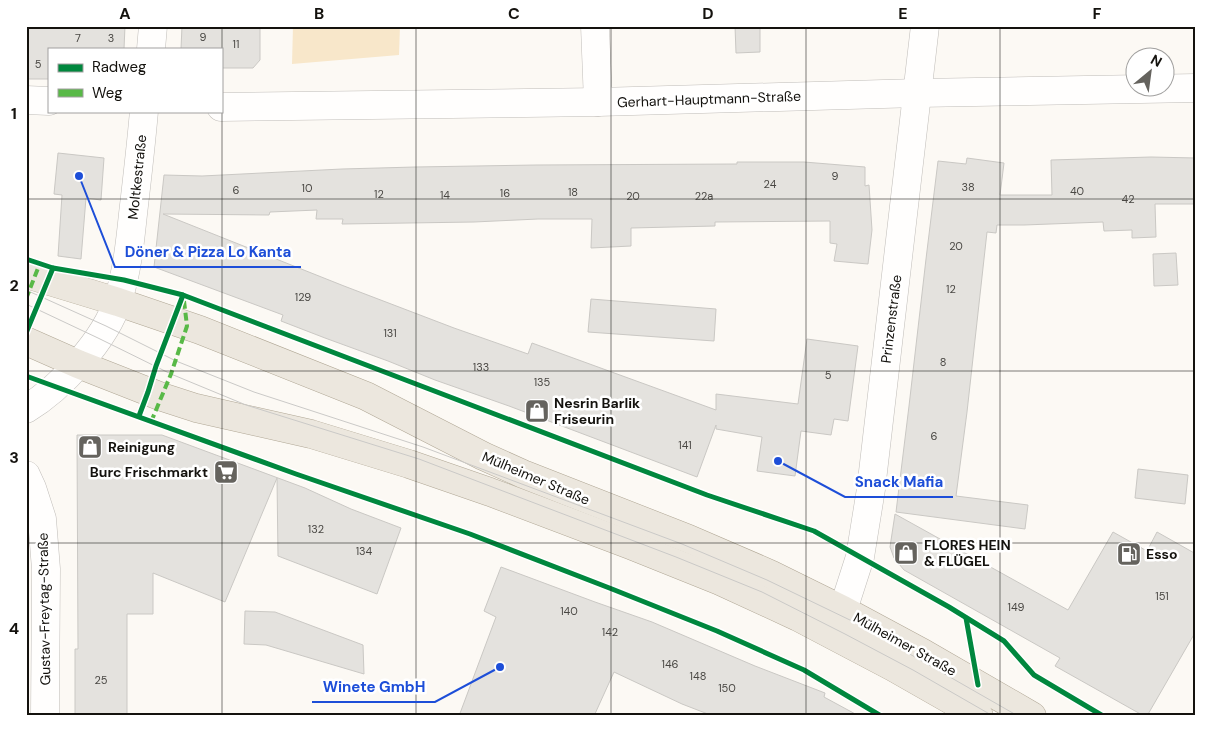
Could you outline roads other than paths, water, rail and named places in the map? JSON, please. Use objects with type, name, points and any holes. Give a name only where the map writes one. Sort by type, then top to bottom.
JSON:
[{"type":"main road","name":"Mülheimer Straße","points":[[26,274],[118,302],[200,330],[366,396],[522,474],[689,539],[770,574],[843,610],[923,653],[970,706]]},
{"type":"main road","name":"Mülheimer Straße","points":[[26,341],[148,392],[196,408],[310,434],[410,464],[498,495],[720,581],[798,617],[970,706],[1032,716]]},
{"type":"street","points":[[150,48],[153,26]]},
{"type":"street","points":[[595,26],[598,102]]},
{"type":"street","name":"Prinzenstraße","points":[[843,610],[860,557],[871,490],[925,26]]},
{"type":"street","name":"Gerhart-Hauptmann-Straße","points":[[222,108],[598,102],[918,93],[1196,88]]},
{"type":"street","points":[[26,100],[48,101]]},
{"type":"street","name":"Moltkestraße","points":[[26,409],[56,387],[78,364],[106,326],[118,302],[129,250],[144,112]]},
{"type":"street","name":"Gustav-Freytag-Straße","points":[[26,475],[42,519],[46,569],[45,716]]},
{"type":"tram line","points":[[26,290],[106,326],[176,361],[254,392],[423,447],[682,544],[767,580],[852,621],[1018,716]]},
{"type":"tram line","points":[[26,304],[171,374],[246,405],[419,459],[676,557],[762,592],[913,670],[993,716]]},
{"type":"place","name":"Döner & Pizza Lo Kanta","points":[[79,176]]},
{"type":"place","name":"Nesrin Barlik Friseurin","points":[[537,411]]},
{"type":"place","name":"Reinigung","points":[[90,447]]},
{"type":"place","name":"Snack Mafia","points":[[778,461]]},
{"type":"place","name":"Burc Frischmarkt","points":[[226,472]]},
{"type":"place","name":"FLORES HEIN & FLÜGEL","points":[[906,553]]},
{"type":"place","name":"Esso","points":[[1129,554]]},
{"type":"place","name":"Winete GmbH","points":[[500,667]]}]
